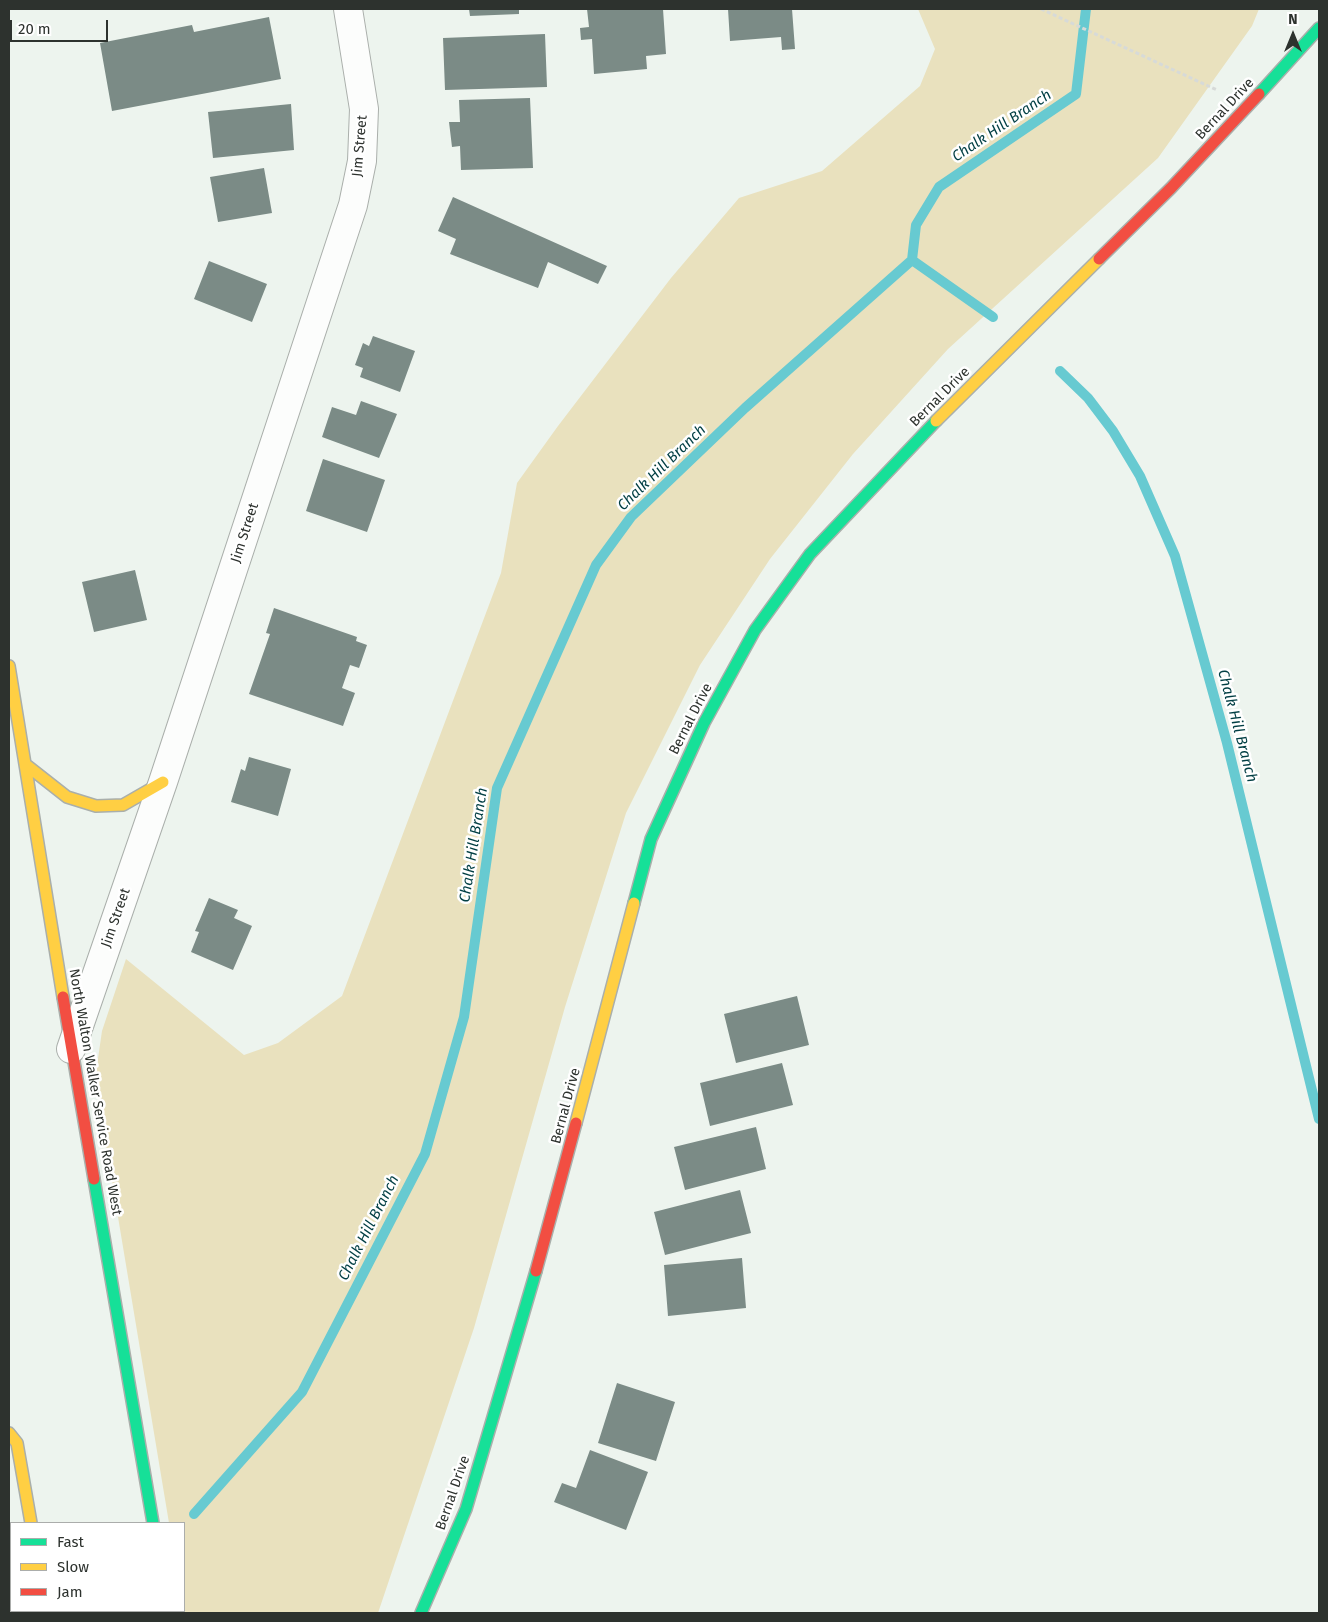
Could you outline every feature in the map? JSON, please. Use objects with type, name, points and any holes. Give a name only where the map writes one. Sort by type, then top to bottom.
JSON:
[{"type":"main road","name":"Bernal Drive","points":[[421,1613],[466,1509],[553,1214],[651,839],[704,723],[756,630],[810,554],[948,409],[1171,188],[1249,106],[1319,28]]},
{"type":"main road","name":"North Walton Walker Service Road West","points":[[9,666],[153,1522]]},
{"type":"main road","points":[[25,764],[67,797],[96,806],[123,805],[163,782]]},
{"type":"main road","points":[[9,1433],[17,1443],[31,1522]]},
{"type":"street","name":"Jim Street","points":[[72,1049],[163,782],[353,205],[362,161],[364,109],[348,9]]},
{"type":"path","points":[[1041,9],[1217,90]]},
{"type":"shaded area","points":[[918,9],[1259,9],[1252,26],[1158,158],[948,349],[853,454],[770,559],[700,665],[626,813],[565,1007],[474,1328],[378,1613],[184,1613],[185,1522],[169,1522],[95,1079],[102,1031],[126,959],[244,1055],[278,1043],[342,996],[501,573],[517,483],[671,278],[739,198],[822,171],[920,86],[935,49]]},
{"type":"building","points":[[469,9],[519,9],[519,14],[470,16]]},
{"type":"building","points":[[587,9],[663,9],[666,54],[646,56],[647,69],[594,74],[592,39],[581,40],[580,28],[589,27]]},
{"type":"building","points":[[728,9],[792,9],[795,49],[782,50],[781,37],[730,41]]},
{"type":"building","points":[[269,17],[281,79],[112,111],[100,43],[192,25],[194,32]]},
{"type":"building","points":[[545,34],[547,87],[445,90],[443,38]]},
{"type":"building","points":[[530,98],[533,168],[461,170],[460,146],[452,147],[449,122],[460,122],[459,100]]},
{"type":"building","points":[[291,104],[294,150],[213,158],[208,112]]},
{"type":"building","points":[[264,168],[272,213],[218,222],[210,177]]},
{"type":"building","points":[[453,197],[607,266],[598,284],[548,262],[538,288],[450,254],[456,239],[438,231]]},
{"type":"building","points":[[209,261],[267,284],[252,322],[194,299]]},
{"type":"building","points":[[373,336],[415,351],[400,392],[360,377],[363,368],[355,365],[363,343],[369,346]]},
{"type":"building","points":[[361,401],[397,414],[379,458],[322,437],[332,407],[356,415]]},
{"type":"building","points":[[323,459],[385,480],[367,532],[306,511]]},
{"type":"building","points":[[135,570],[147,620],[94,632],[82,582]]},
{"type":"building","points":[[274,608],[357,637],[356,641],[367,645],[359,668],[350,665],[342,688],[355,693],[343,726],[249,694],[270,634],[266,633]]},
{"type":"building","points":[[249,757],[291,769],[278,816],[231,802],[241,769],[245,771]]},
{"type":"building","points":[[209,898],[238,910],[234,918],[252,926],[233,970],[191,952],[199,932],[195,931]]},
{"type":"building","points":[[797,996],[809,1045],[736,1063],[724,1014]]},
{"type":"building","points":[[782,1063],[793,1105],[710,1126],[700,1083]]},
{"type":"building","points":[[756,1127],[766,1169],[685,1190],[674,1147]]},
{"type":"building","points":[[740,1190],[751,1233],[665,1255],[654,1212]]},
{"type":"building","points":[[742,1258],[746,1308],[668,1316],[664,1265]]},
{"type":"building","points":[[617,1383],[675,1402],[656,1461],[598,1443]]},
{"type":"building","points":[[590,1450],[648,1472],[626,1530],[554,1502],[562,1483],[576,1488]]},
{"type":"waterway","name":"Chalk Hill Branch","points":[[993,317],[912,260],[916,225],[939,187],[1076,94],[1086,9]]},
{"type":"waterway","name":"Chalk Hill Branch","points":[[194,1514],[302,1392],[425,1154],[464,1017],[497,788],[596,565],[631,517],[745,408],[912,260]]},
{"type":"waterway","name":"Chalk Hill Branch","points":[[1060,371],[1088,398],[1113,431],[1140,476],[1175,556],[1227,743],[1319,1119]]},
{"type":"traffic: fast","points":[[1259,94],[1319,28]]},
{"type":"traffic: fast","points":[[634,903],[651,839],[704,723],[755,630],[810,554],[936,421]]},
{"type":"traffic: fast","points":[[94,1179],[153,1522]]},
{"type":"traffic: fast","points":[[421,1613],[466,1509],[536,1271]]},
{"type":"traffic: slow","points":[[936,421],[1099,259]]},
{"type":"traffic: slow","points":[[9,666],[63,997]]},
{"type":"traffic: slow","points":[[25,764],[67,797],[96,806],[123,805],[163,782]]},
{"type":"traffic: slow","points":[[576,1123],[634,903]]},
{"type":"traffic: slow","points":[[9,1433],[17,1443],[31,1522]]},
{"type":"traffic: jam","points":[[1099,259],[1171,188],[1259,94]]},
{"type":"traffic: jam","points":[[63,997],[94,1179]]},
{"type":"traffic: jam","points":[[536,1271],[576,1123]]}]
